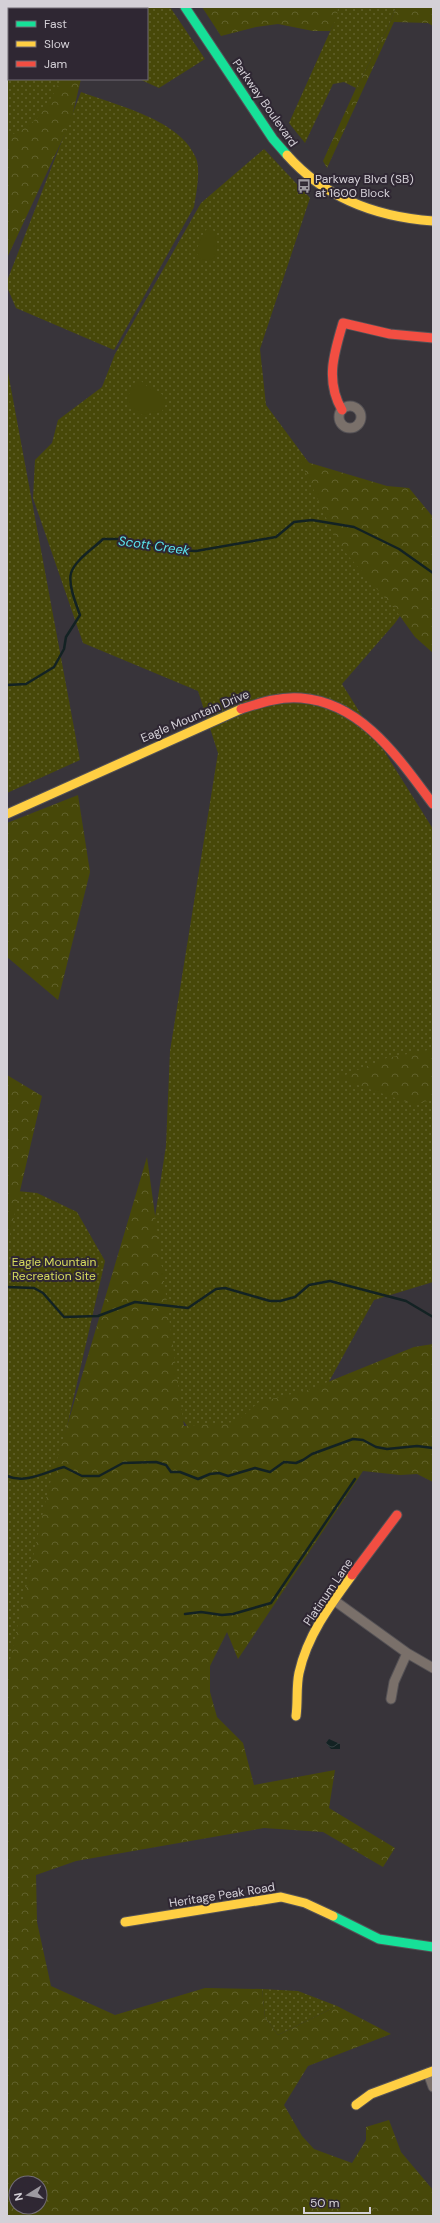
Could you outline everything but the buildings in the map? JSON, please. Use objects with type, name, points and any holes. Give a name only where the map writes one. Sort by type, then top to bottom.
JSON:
[{"type":"street","name":"Parkway Boulevard","points":[[186,7],[273,139],[287,156],[309,177],[336,195],[372,211],[397,218],[433,221]]},
{"type":"street","points":[[342,410],[334,399],[331,379],[342,323],[390,334],[433,338]]},
{"type":"street","name":"Eagle Mountain Drive","points":[[7,814],[240,708],[261,701],[286,697],[302,698],[329,703],[362,719],[392,750],[433,804]]},
{"type":"street","name":"Platinum Lane","points":[[296,1716],[299,1672],[310,1643],[335,1601],[397,1515]]},
{"type":"street","points":[[335,1601],[407,1653],[433,1668]]},
{"type":"street","points":[[391,1699],[394,1682],[407,1653]]},
{"type":"street","name":"Heritage Peak Road","points":[[125,1922],[269,1898],[281,1898],[295,1900],[313,1906],[383,1940],[433,1947]]},
{"type":"street","points":[[356,2105],[371,2094],[431,2072],[433,2087]]},
{"type":"green space","points":[[7,7],[170,7],[205,59],[159,88],[141,80],[148,80],[148,8],[8,8],[8,80],[77,80],[7,165]]},
{"type":"green space","points":[[7,7],[38,8],[8,8],[7,33]]},
{"type":"green space","points":[[202,7],[396,7],[387,30],[356,88],[344,82],[333,84],[305,143],[289,123],[337,16]]},
{"type":"green space","points":[[202,7],[338,7],[337,18],[330,31],[313,31],[278,24],[256,27],[221,36]]},
{"type":"green space","points":[[396,7],[433,7],[433,26],[428,23],[394,22],[327,168],[323,161],[356,88],[387,30]]},
{"type":"green space","points":[[60,80],[81,80],[71,121],[7,258],[7,136],[26,127],[34,121],[51,98]]},
{"type":"green space","points":[[81,92],[146,116],[177,133],[188,145],[196,158],[198,169],[198,182],[194,207],[114,350],[16,308],[7,287],[7,281]]},
{"type":"green space","points":[[264,149],[310,198],[260,349],[266,405],[321,479],[419,589],[395,623],[342,684],[433,829],[433,1282],[374,1300],[315,1407],[209,1453],[164,1397],[149,1255],[166,1146],[170,1051],[218,753],[198,691],[83,643],[33,498],[35,460],[52,443],[58,420],[102,387],[115,354],[201,203]]},
{"type":"green space","points":[[208,228],[214,231],[217,248],[215,257],[206,260],[199,258],[196,251],[204,232]]},
{"type":"green space","points":[[7,367],[80,760],[7,793]]},
{"type":"green space","points":[[140,380],[149,388],[163,395],[166,404],[162,411],[142,415],[127,402],[132,384]]},
{"type":"green space","points":[[300,460],[387,486],[409,488],[433,517],[433,653],[415,637],[397,612],[338,544]]},
{"type":"green space","points":[[78,795],[90,872],[58,1000],[7,957],[7,823]]},
{"type":"green space","points":[[433,1049],[433,1100],[412,1104],[338,1078],[387,1058]]},
{"type":"green space","points":[[7,1075],[42,1096],[7,1247]]},
{"type":"green space","points":[[147,1157],[184,1426],[236,1422],[259,1402],[308,1390],[414,1347],[433,1344],[433,1482],[417,1474],[400,1475],[363,1471],[238,1659],[227,1632],[210,1666],[210,1692],[217,1717],[243,1743],[254,1785],[335,1770],[329,1808],[395,1848],[383,1867],[323,1832],[264,1828],[76,1861],[36,1875],[37,1922],[51,1986],[115,2015],[205,1988],[262,1989],[265,2017],[278,2035],[337,2006],[391,2034],[308,2066],[284,2105],[302,2136],[314,2149],[352,2163],[366,2140],[366,2127],[389,2120],[401,2152],[433,2190],[433,2216],[7,2216],[7,1673],[48,1490]]},
{"type":"green space","name":"Eagle Mountain Recreation Site","points":[[7,1190],[37,1193],[77,1212],[105,1261],[7,1688]]},
{"type":"green space","points":[[262,1989],[298,1991],[337,2006],[278,2035],[265,2017]]},
{"type":"water","points":[[329,1739],[340,1744],[340,1749],[331,1749],[326,1743]]},
{"type":"waterway","name":"Scott Creek","points":[[7,685],[26,684],[54,667],[64,649],[66,637],[80,615],[71,589],[71,573],[76,563],[103,539],[125,539],[173,550],[196,551],[276,537],[294,522],[312,520],[354,527],[399,549],[433,573]]},
{"type":"waterway","points":[[7,1287],[34,1288],[43,1293],[64,1317],[98,1316],[135,1302],[188,1308],[216,1289],[225,1288],[270,1301],[280,1301],[295,1297],[309,1285],[330,1281],[406,1301],[433,1317]]},
{"type":"waterway","points":[[7,1476],[21,1479],[28,1478],[64,1467],[82,1476],[99,1476],[123,1463],[156,1462],[166,1465],[171,1472],[180,1472],[198,1479],[210,1474],[219,1473],[228,1476],[255,1468],[270,1472],[284,1462],[296,1463],[312,1454],[353,1439],[363,1440],[376,1447],[387,1449],[417,1446],[433,1448]]},
{"type":"waterway","points":[[185,1614],[201,1612],[222,1615],[233,1614],[271,1603],[355,1479]]},
{"type":"traffic: fast","points":[[185,7],[273,139],[287,155]]},
{"type":"traffic: fast","points":[[333,1916],[379,1939],[433,1947]]},
{"type":"traffic: slow","points":[[287,155],[318,183],[353,203],[392,215],[433,221]]},
{"type":"traffic: slow","points":[[7,814],[241,709]]},
{"type":"traffic: slow","points":[[296,1716],[298,1678],[308,1646],[320,1621],[352,1575]]},
{"type":"traffic: slow","points":[[125,1922],[281,1897],[305,1903],[333,1916]]},
{"type":"traffic: slow","points":[[356,2105],[371,2094],[433,2071]]},
{"type":"traffic: jam","points":[[342,410],[337,399],[332,378],[334,356],[343,323],[390,334],[433,338]]},
{"type":"traffic: jam","points":[[241,709],[271,700],[301,698],[323,702],[343,710],[378,736],[407,769],[433,804]]},
{"type":"traffic: jam","points":[[352,1575],[397,1515]]},
{"type":"place","name":"Parkway Blvd (SB) at 1600 Block","points":[[304,186]]}]
